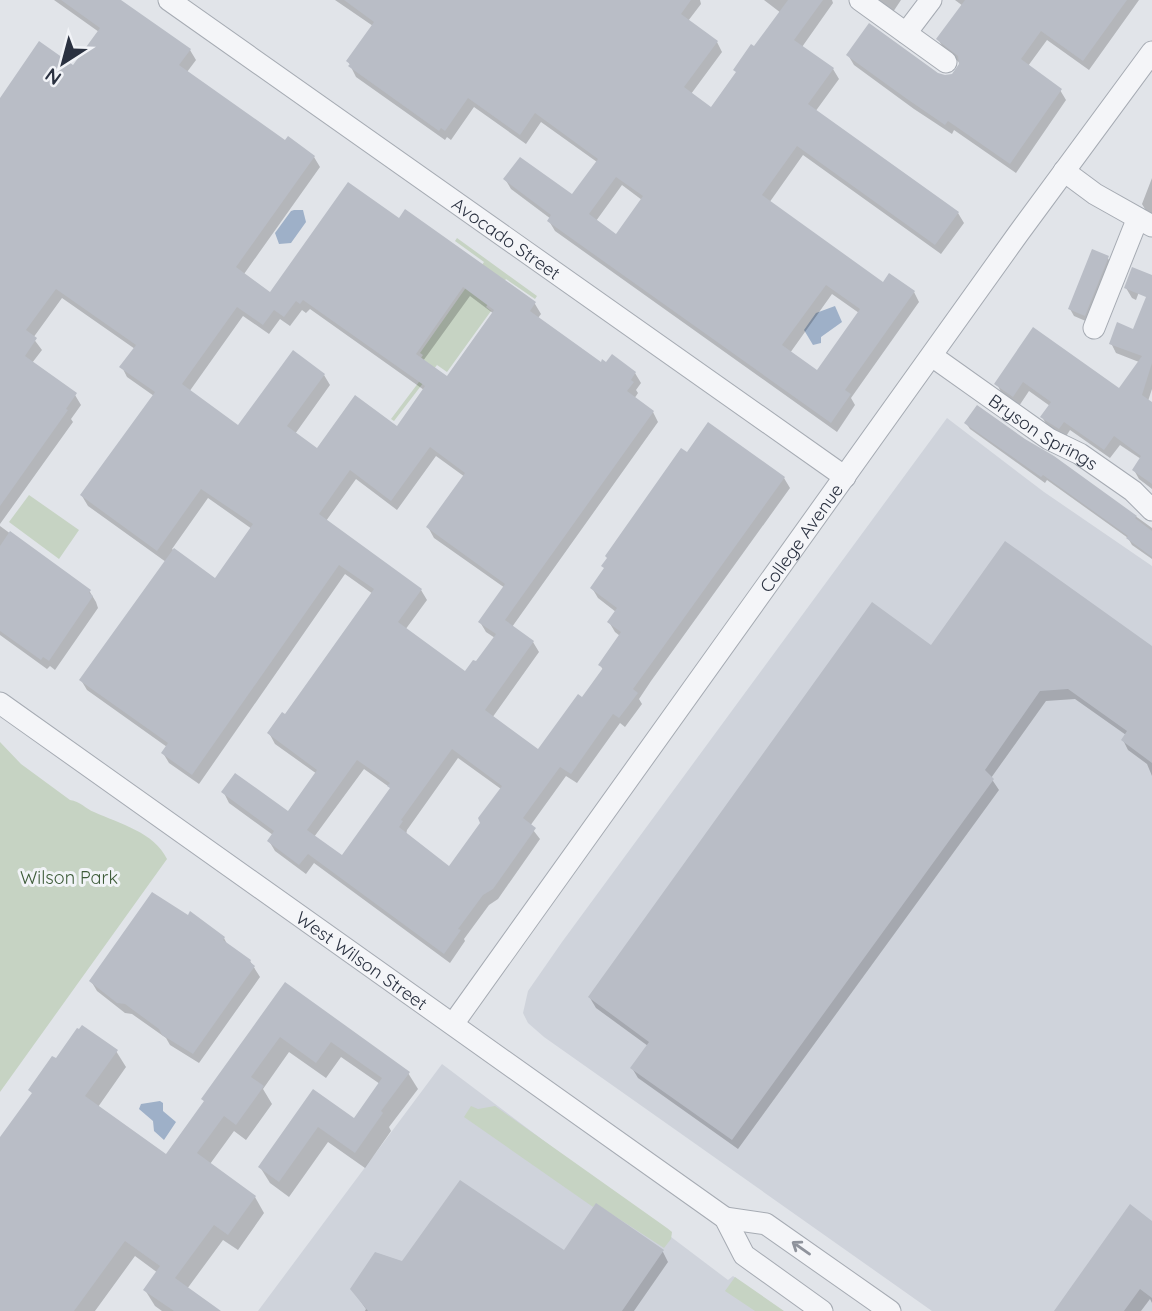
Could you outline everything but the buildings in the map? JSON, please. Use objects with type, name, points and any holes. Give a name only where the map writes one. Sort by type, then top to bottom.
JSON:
[{"type":"street","name":"Avocado Street","points":[[169,0],[845,477]]},
{"type":"street","points":[[860,0],[946,62]]},
{"type":"street","points":[[906,33],[931,0]]},
{"type":"street","name":"College Avenue","points":[[453,1024],[1152,52]]},
{"type":"street","points":[[1064,172],[1145,223],[1094,328]]},
{"type":"street","name":"Bryson Springs","points":[[932,356],[1049,439],[1080,454],[1133,491],[1152,510]]},
{"type":"street","name":"West Wilson Street","points":[[0,703],[725,1218],[766,1224],[890,1311]]},
{"type":"street","name":"West Wilson Street","points":[[725,1218],[744,1255],[822,1311]]},
{"type":"shaded area","points":[[947,418],[1044,492],[1152,566],[1152,1311],[932,1311],[544,1037],[528,1023],[523,1013],[528,991],[562,942]]},
{"type":"shaded area","points":[[442,1064],[728,1280],[733,1276],[783,1311],[258,1311]]},
{"type":"green space","points":[[457,238],[537,296],[535,299],[506,279],[486,307],[491,311],[447,372],[437,365],[394,421],[391,419],[431,366],[421,358],[423,355],[420,353],[484,262],[455,241]]},
{"type":"green space","points":[[29,495],[79,530],[59,559],[9,522]]},
{"type":"green space","name":"Wilson Park","points":[[0,742],[21,764],[70,800],[145,835],[167,859],[0,1092]]},
{"type":"green space","points":[[471,1106],[478,1109],[495,1106],[667,1228],[672,1232],[671,1239],[664,1248],[596,1204],[593,1207],[464,1117]]},
{"type":"green space","points":[[735,1277],[784,1311],[755,1311],[725,1291]]},
{"type":"water","points":[[294,210],[303,210],[306,222],[291,243],[279,244],[275,233]]},
{"type":"water","points":[[835,306],[842,322],[821,337],[821,343],[813,345],[804,330],[816,313]]},
{"type":"water","points":[[160,1101],[163,1103],[163,1111],[176,1122],[164,1140],[154,1131],[153,1121],[139,1109],[141,1104]]}]
